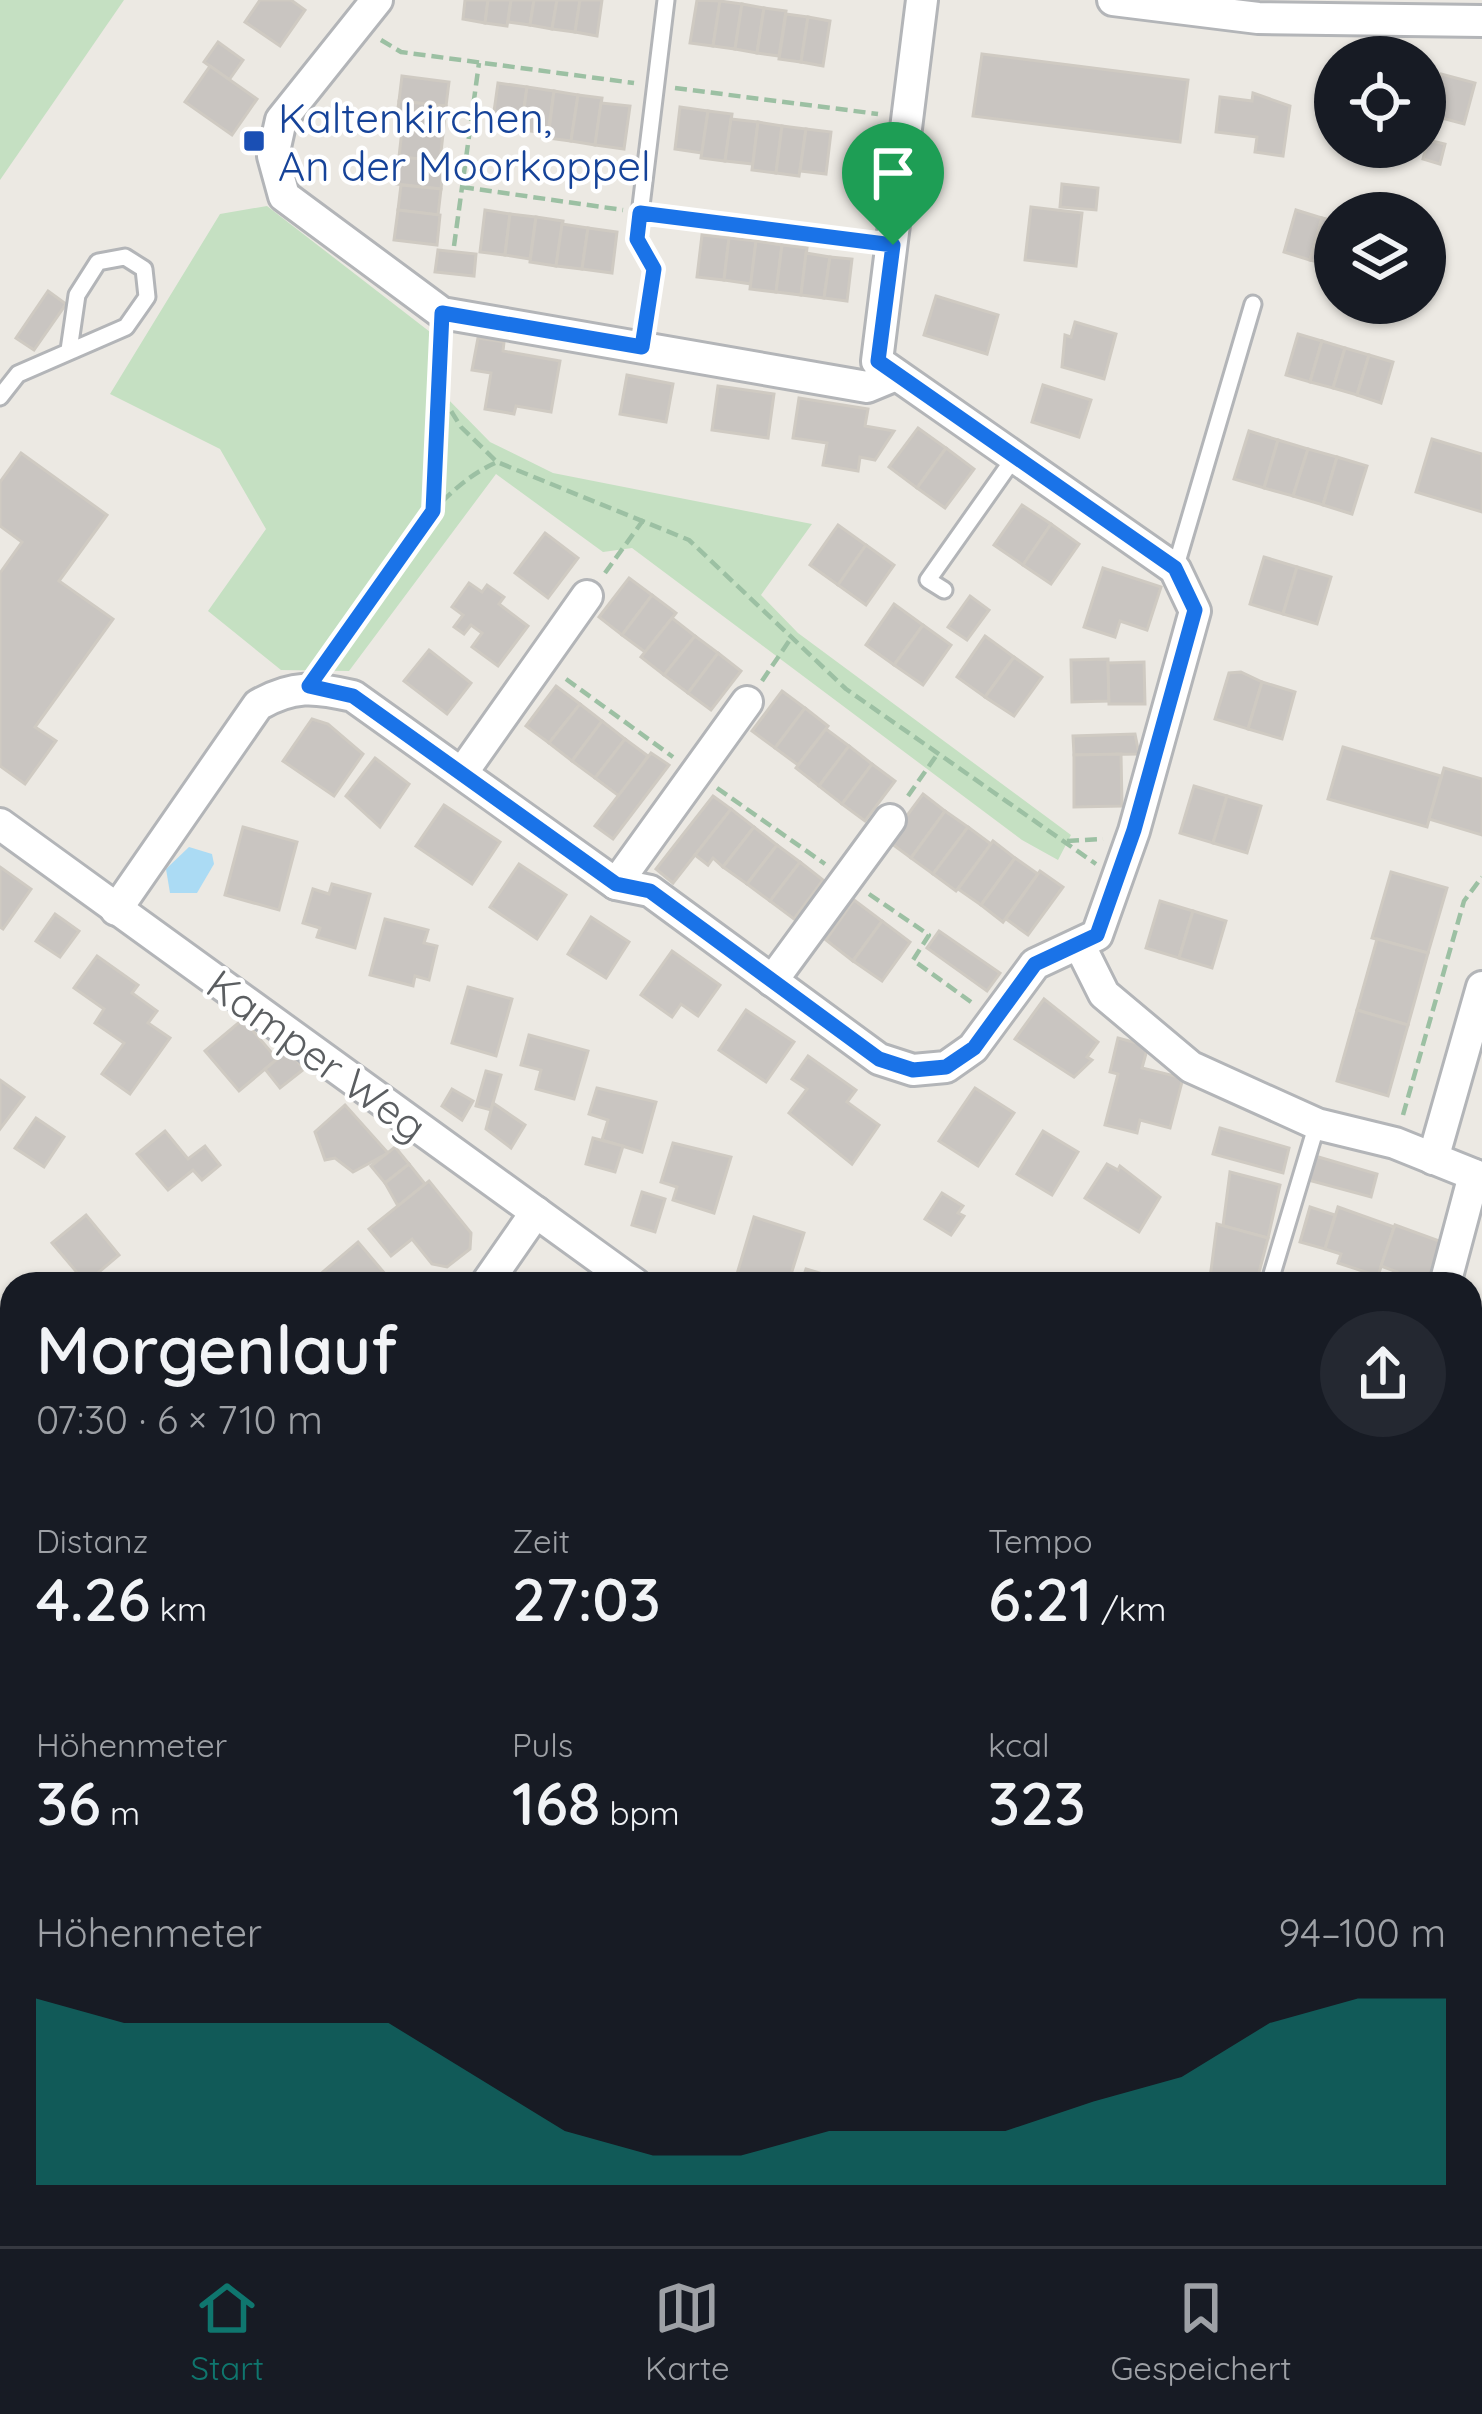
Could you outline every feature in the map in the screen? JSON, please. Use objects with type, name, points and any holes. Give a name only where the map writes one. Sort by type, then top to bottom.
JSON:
[{"type":"street","points":[[377,0],[280,120],[272,156],[284,196],[442,313],[867,387],[896,375]]},
{"type":"street","points":[[116,910],[258,705],[283,691],[309,686],[353,696],[616,884],[650,891],[879,1059],[913,1070],[946,1067],[974,1048],[1035,964],[1097,935],[1118,884],[1195,610],[1175,568],[878,361],[922,0]]},
{"type":"street","points":[[1112,0],[1257,9],[1464,13]]},
{"type":"street","points":[[462,773],[587,596]]},
{"type":"street","points":[[616,884],[747,702]]},
{"type":"street","points":[[772,982],[890,820]]},
{"type":"street","name":"Kamper Weg","points":[[0,824],[618,1272]]},
{"type":"street","points":[[1079,944],[1103,994],[1191,1067],[1317,1124],[1395,1143],[1478,1177],[1449,1272]]},
{"type":"street","points":[[1432,1159],[1482,987]]},
{"type":"street","points":[[494,1272],[536,1212]]},
{"type":"lane","points":[[637,239],[666,0]]},
{"type":"lane","points":[[0,397],[18,374],[126,327],[147,297],[144,269],[125,257],[98,262],[77,295],[69,350]]},
{"type":"lane","points":[[1175,568],[1253,304]]},
{"type":"lane","points":[[944,590],[928,580],[1013,458]]},
{"type":"lane","points":[[1273,1272],[1317,1124]]},
{"type":"path","points":[[356,24],[401,52],[908,118]]},
{"type":"path","points":[[454,246],[479,63]]},
{"type":"path","points":[[462,188],[893,245]]},
{"type":"path","points":[[637,239],[654,269],[642,347]]},
{"type":"path","points":[[433,511],[442,313]]},
{"type":"path","points":[[438,390],[461,428],[497,462],[689,540],[789,641],[937,755],[1067,841],[1118,884]]},
{"type":"path","points":[[309,686],[433,511],[463,477],[497,462]]},
{"type":"path","points":[[587,596],[644,519]]},
{"type":"path","points":[[747,702],[789,641]]},
{"type":"path","points":[[542,662],[929,935],[913,960],[995,1019]]},
{"type":"path","points":[[890,820],[937,755]]},
{"type":"path","points":[[1395,1143],[1465,902],[1482,877]]},
{"type":"path","points":[[1482,1522],[1482,1534]]},
{"type":"path","points":[[1482,2132],[1482,2152]]},
{"type":"green space","points":[[0,0],[124,0],[0,180]]},
{"type":"green space","points":[[267,206],[443,342],[441,392],[490,442],[553,473],[812,524],[761,595],[798,633],[1071,835],[1058,860],[1022,840],[632,548],[603,552],[496,474],[349,671],[281,670],[208,611],[266,529],[220,449],[110,394],[220,214]]},
{"type":"water","points":[[189,847],[212,854],[214,864],[197,893],[170,893],[166,869]]},
{"type":"building","points":[[260,0],[291,0],[305,10],[280,46],[245,22]]},
{"type":"building","points":[[465,0],[488,0],[485,23],[463,19]]},
{"type":"building","points":[[488,0],[511,0],[507,26],[485,23]]},
{"type":"building","points":[[511,0],[534,0],[530,25],[508,22]]},
{"type":"building","points":[[534,0],[557,0],[552,29],[530,25]]},
{"type":"building","points":[[557,0],[580,0],[575,32],[552,29]]},
{"type":"building","points":[[580,0],[602,0],[597,36],[575,32]]},
{"type":"building","points":[[697,0],[720,1],[713,46],[690,43]]},
{"type":"building","points":[[720,1],[742,4],[735,49],[713,46]]},
{"type":"building","points":[[742,4],[764,8],[757,53],[735,49]]},
{"type":"building","points":[[764,8],[786,11],[779,56],[757,53]]},
{"type":"building","points":[[786,14],[808,17],[801,62],[779,59]]},
{"type":"building","points":[[808,17],[830,21],[823,66],[801,62]]},
{"type":"building","points":[[218,42],[243,60],[229,80],[204,62]]},
{"type":"building","points":[[982,54],[1188,80],[1180,142],[973,116]]},
{"type":"building","points":[[210,66],[257,99],[232,135],[185,102]]},
{"type":"building","points":[[1446,75],[1475,83],[1464,124],[1446,119]]},
{"type":"building","points":[[402,76],[449,82],[446,106],[399,101]]},
{"type":"building","points":[[498,83],[527,87],[521,130],[492,126]]},
{"type":"building","points":[[527,87],[554,91],[548,133],[521,130]]},
{"type":"building","points":[[554,91],[578,95],[571,141],[548,138]]},
{"type":"building","points":[[1253,93],[1290,106],[1283,156],[1255,152],[1257,137],[1216,132],[1220,97],[1252,101]]},
{"type":"building","points":[[578,95],[602,98],[595,145],[571,141]]},
{"type":"building","points":[[399,101],[446,106],[443,134],[395,129]]},
{"type":"building","points":[[601,103],[630,106],[624,149],[595,145]]},
{"type":"building","points":[[680,107],[708,111],[702,153],[675,149]]},
{"type":"building","points":[[708,111],[732,114],[725,161],[701,158]]},
{"type":"building","points":[[731,119],[758,122],[753,164],[725,161]]},
{"type":"building","points":[[758,122],[782,126],[776,173],[752,170]]},
{"type":"building","points":[[782,126],[806,129],[799,176],[776,173]]},
{"type":"building","points":[[806,129],[831,132],[826,174],[800,171]]},
{"type":"building","points":[[402,130],[443,134],[440,161],[399,157]]},
{"type":"building","points":[[399,157],[444,161],[441,189],[396,184]]},
{"type":"building","points":[[1062,184],[1098,188],[1096,210],[1060,207]]},
{"type":"building","points":[[401,185],[441,189],[438,215],[398,210]]},
{"type":"building","points":[[1031,207],[1082,213],[1076,266],[1025,260]]},
{"type":"building","points":[[398,210],[440,215],[437,245],[394,240]]},
{"type":"building","points":[[485,210],[510,214],[505,255],[480,252]]},
{"type":"building","points":[[1296,210],[1314,216],[1310,260],[1284,252]]},
{"type":"building","points":[[510,214],[536,217],[530,259],[505,255]]},
{"type":"building","points":[[536,217],[563,221],[556,266],[530,262]]},
{"type":"building","points":[[562,224],[588,228],[582,269],[556,266]]},
{"type":"building","points":[[588,228],[617,232],[612,273],[582,269]]},
{"type":"building","points":[[702,235],[729,238],[724,280],[697,277]]},
{"type":"building","points":[[729,238],[756,241],[751,284],[724,280]]},
{"type":"building","points":[[756,241],[782,245],[776,292],[750,289]]},
{"type":"building","points":[[782,245],[807,248],[801,295],[776,292]]},
{"type":"building","points":[[438,250],[476,254],[474,276],[435,272]]},
{"type":"building","points":[[806,253],[830,257],[824,298],[801,295]]},
{"type":"building","points":[[830,257],[852,259],[847,301],[824,298]]},
{"type":"building","points":[[48,291],[66,304],[34,350],[16,338]]},
{"type":"building","points":[[936,296],[998,315],[987,354],[924,335]]},
{"type":"building","points":[[1075,322],[1116,334],[1104,379],[1062,367],[1065,335],[1071,337]]},
{"type":"building","points":[[1298,334],[1322,341],[1310,382],[1286,375]]},
{"type":"building","points":[[478,338],[504,342],[503,351],[560,361],[551,412],[516,406],[514,414],[485,409],[491,373],[472,370]]},
{"type":"building","points":[[1322,341],[1345,348],[1333,388],[1310,382]]},
{"type":"building","points":[[1345,348],[1369,355],[1357,395],[1333,388]]},
{"type":"building","points":[[1369,355],[1393,362],[1381,403],[1357,395]]},
{"type":"building","points":[[627,375],[673,384],[666,422],[620,414]]},
{"type":"building","points":[[1043,385],[1091,400],[1079,437],[1032,422]]},
{"type":"building","points":[[718,386],[774,394],[768,438],[712,430]]},
{"type":"building","points":[[799,398],[868,409],[865,426],[894,431],[875,460],[860,457],[858,471],[823,465],[827,443],[793,438]]},
{"type":"building","points":[[918,428],[946,448],[917,488],[889,467]]},
{"type":"building","points":[[1249,431],[1278,440],[1264,488],[1234,479]]},
{"type":"building","points":[[1432,439],[1482,454],[1482,512],[1416,492]]},
{"type":"building","points":[[1278,440],[1308,449],[1293,496],[1264,488]]},
{"type":"building","points":[[946,448],[974,469],[945,508],[917,488]]},
{"type":"building","points":[[1308,449],[1337,457],[1323,505],[1293,496]]},
{"type":"building","points":[[21,453],[107,515],[59,581],[113,619],[35,727],[56,741],[25,784],[0,766],[0,573],[22,542],[0,526],[0,482]]},
{"type":"building","points":[[1337,457],[1367,466],[1352,514],[1323,505]]},
{"type":"building","points":[[1022,505],[1051,524],[1023,565],[994,545]]},
{"type":"building","points":[[1051,524],[1079,544],[1051,584],[1023,565]]},
{"type":"building","points":[[838,525],[866,545],[838,585],[810,565]]},
{"type":"building","points":[[545,533],[578,558],[548,598],[515,573]]},
{"type":"building","points":[[866,545],[894,565],[866,605],[838,585]]},
{"type":"building","points":[[1264,557],[1297,567],[1283,614],[1250,604]]},
{"type":"building","points":[[1297,567],[1331,577],[1317,624],[1283,614]]},
{"type":"building","points":[[1103,568],[1161,587],[1147,630],[1120,621],[1115,637],[1084,627]]},
{"type":"building","points":[[629,578],[652,595],[622,635],[599,617]]},
{"type":"building","points":[[469,583],[482,592],[487,585],[504,597],[499,604],[528,626],[498,666],[472,647],[482,633],[471,625],[464,634],[454,627],[463,615],[452,607]]},
{"type":"building","points":[[652,595],[676,613],[645,652],[622,635]]},
{"type":"building","points":[[970,596],[989,610],[967,640],[948,627]]},
{"type":"building","points":[[894,604],[923,625],[894,665],[866,645]]},
{"type":"building","points":[[672,618],[695,636],[664,675],[641,657]]},
{"type":"building","points":[[923,625],[951,645],[923,685],[894,665]]},
{"type":"building","points":[[695,636],[718,653],[688,693],[664,675]]},
{"type":"building","points":[[985,636],[1014,657],[985,697],[957,677]]},
{"type":"building","points":[[429,650],[471,683],[447,714],[404,681]]},
{"type":"building","points":[[718,653],[741,671],[711,710],[688,693]]},
{"type":"building","points":[[1014,657],[1042,677],[1014,716],[985,697]]},
{"type":"building","points":[[1108,659],[1109,701],[1072,702],[1071,660]]},
{"type":"building","points":[[1144,662],[1145,704],[1109,704],[1108,663]]},
{"type":"building","points":[[1241,672],[1262,682],[1248,729],[1215,719],[1229,673]]},
{"type":"building","points":[[1262,682],[1295,692],[1282,739],[1248,729]]},
{"type":"building","points":[[556,686],[580,704],[549,743],[526,726]]},
{"type":"building","points":[[782,691],[805,708],[775,748],[752,731]]},
{"type":"building","points":[[580,704],[602,721],[572,761],[549,743]]},
{"type":"building","points":[[805,708],[828,726],[798,765],[775,748]]},
{"type":"building","points":[[312,719],[328,724],[363,754],[334,796],[283,761]]},
{"type":"building","points":[[602,721],[625,739],[595,778],[572,761]]},
{"type":"building","points":[[826,729],[849,746],[819,786],[796,768]]},
{"type":"building","points":[[1135,734],[1139,754],[1074,755],[1073,736]]},
{"type":"building","points":[[625,739],[648,756],[619,796],[595,778]]},
{"type":"building","points":[[849,746],[872,764],[842,804],[819,786]]},
{"type":"building","points":[[1343,747],[1441,776],[1427,827],[1328,799]]},
{"type":"building","points":[[651,753],[669,765],[613,839],[595,826]]},
{"type":"building","points":[[1121,754],[1122,806],[1074,807],[1074,755]]},
{"type":"building","points":[[375,758],[409,784],[380,827],[346,796]]},
{"type":"building","points":[[872,764],[895,781],[865,821],[842,804]]},
{"type":"building","points":[[1444,768],[1482,779],[1482,835],[1429,819]]},
{"type":"building","points":[[1194,786],[1227,796],[1213,843],[1180,833]]},
{"type":"building","points":[[923,794],[945,811],[911,858],[888,841]]},
{"type":"building","points":[[713,796],[731,809],[673,883],[656,869]]},
{"type":"building","points":[[1227,796],[1261,806],[1247,853],[1213,843]]},
{"type":"building","points":[[444,805],[500,842],[472,884],[416,846]]},
{"type":"building","points":[[731,809],[754,827],[723,867],[713,858],[708,865],[695,855]]},
{"type":"building","points":[[945,811],[968,827],[933,874],[911,858]]},
{"type":"building","points":[[243,827],[297,842],[279,910],[225,895]]},
{"type":"building","points":[[754,827],[777,845],[747,884],[723,867]]},
{"type":"building","points":[[968,827],[991,844],[956,891],[933,874]]},
{"type":"building","points":[[993,841],[1015,858],[981,905],[958,889]]},
{"type":"building","points":[[777,845],[800,862],[770,901],[747,884]]},
{"type":"building","points":[[1015,858],[1038,874],[1003,922],[981,905]]},
{"type":"building","points":[[800,862],[823,880],[794,919],[770,901]]},
{"type":"building","points":[[519,864],[566,895],[537,939],[490,907]]},
{"type":"building","points":[[0,867],[31,889],[3,929],[0,927]]},
{"type":"building","points":[[1040,871],[1063,887],[1028,935],[1006,919]]},
{"type":"building","points":[[1391,872],[1447,888],[1428,953],[1372,938]]},
{"type":"building","points":[[332,884],[370,894],[355,948],[317,937],[320,928],[303,923],[313,889],[329,894]]},
{"type":"building","points":[[854,900],[882,921],[853,961],[826,940]]},
{"type":"building","points":[[1160,901],[1193,911],[1179,958],[1146,948]]},
{"type":"building","points":[[1193,911],[1226,921],[1212,968],[1179,958]]},
{"type":"building","points":[[55,914],[79,931],[60,957],[36,941]]},
{"type":"building","points":[[591,917],[629,942],[606,978],[568,954]]},
{"type":"building","points":[[385,919],[428,930],[424,943],[437,946],[429,980],[415,976],[413,986],[370,975]]},
{"type":"building","points":[[882,921],[910,942],[882,981],[853,961]]},
{"type":"building","points":[[939,931],[1000,973],[987,991],[927,948]]},
{"type":"building","points":[[1377,939],[1428,953],[1408,1025],[1357,1010]]},
{"type":"building","points":[[672,951],[720,985],[698,1016],[681,1004],[672,1017],[641,995]]},
{"type":"building","points":[[97,956],[138,985],[132,993],[157,1011],[148,1023],[170,1038],[130,1094],[102,1074],[124,1043],[95,1023],[104,1009],[74,988]]},
{"type":"building","points":[[468,987],[512,999],[496,1056],[452,1043]]},
{"type":"building","points":[[1044,999],[1098,1042],[1087,1057],[1092,1060],[1074,1077],[1015,1039]]},
{"type":"building","points":[[746,1010],[794,1042],[766,1082],[719,1050]]},
{"type":"building","points":[[1357,1010],[1408,1025],[1388,1096],[1337,1081]]},
{"type":"building","points":[[243,1019],[277,1059],[239,1091],[205,1051]]},
{"type":"building","points":[[529,1035],[588,1051],[574,1099],[536,1089],[541,1070],[521,1065]]},
{"type":"building","points":[[1118,1038],[1148,1046],[1142,1068],[1183,1078],[1170,1128],[1140,1120],[1137,1133],[1105,1125],[1118,1074],[1110,1072]]},
{"type":"building","points":[[288,1050],[304,1069],[280,1088],[265,1069]]},
{"type":"building","points":[[808,1056],[856,1090],[847,1102],[879,1125],[852,1164],[789,1113],[807,1089],[792,1079]]},
{"type":"building","points":[[486,1071],[501,1075],[491,1110],[476,1106]]},
{"type":"building","points":[[0,1080],[24,1097],[0,1129]]},
{"type":"building","points":[[597,1088],[656,1102],[642,1152],[602,1140],[608,1120],[589,1114]]},
{"type":"building","points":[[975,1088],[1014,1113],[978,1166],[939,1141]]},
{"type":"building","points":[[452,1089],[473,1101],[462,1120],[442,1106]]},
{"type":"building","points":[[493,1103],[525,1125],[511,1148],[486,1129]]},
{"type":"building","points":[[345,1105],[388,1153],[353,1172],[335,1158],[325,1160],[315,1132]]},
{"type":"building","points":[[36,1118],[64,1137],[44,1167],[15,1148]]},
{"type":"building","points":[[1220,1128],[1289,1148],[1283,1173],[1213,1154]]},
{"type":"building","points":[[165,1131],[188,1159],[205,1146],[220,1165],[202,1180],[193,1170],[168,1190],[137,1154]]},
{"type":"building","points":[[1043,1131],[1078,1152],[1052,1195],[1017,1174]]},
{"type":"building","points":[[593,1138],[623,1146],[615,1172],[586,1164]]},
{"type":"building","points":[[673,1143],[731,1157],[714,1213],[673,1200],[677,1187],[661,1182]]},
{"type":"building","points":[[395,1147],[409,1164],[385,1183],[371,1166]]},
{"type":"building","points":[[1315,1156],[1377,1174],[1371,1197],[1308,1180]]},
{"type":"building","points":[[409,1164],[425,1184],[398,1206],[385,1183]]},
{"type":"building","points":[[1107,1164],[1118,1170],[1120,1166],[1160,1197],[1139,1232],[1085,1198]]},
{"type":"building","points":[[1230,1172],[1280,1185],[1268,1238],[1223,1226]]},
{"type":"building","points":[[429,1181],[471,1233],[470,1249],[447,1267],[432,1264],[412,1239],[391,1256],[369,1229]]},
{"type":"building","points":[[642,1192],[665,1199],[655,1232],[632,1225]]},
{"type":"building","points":[[942,1193],[963,1206],[958,1213],[964,1216],[951,1235],[925,1219]]},
{"type":"building","points":[[1310,1207],[1335,1215],[1325,1249],[1300,1242]]},
{"type":"building","points":[[1338,1207],[1394,1227],[1379,1272],[1338,1263],[1341,1254],[1325,1249]]},
{"type":"building","points":[[86,1215],[119,1255],[99,1272],[77,1272],[52,1243]]},
{"type":"building","points":[[754,1217],[804,1233],[792,1272],[738,1272]]},
{"type":"building","points":[[1217,1224],[1268,1238],[1259,1272],[1211,1272]]},
{"type":"building","points":[[1395,1225],[1450,1245],[1442,1272],[1397,1272],[1381,1266]]},
{"type":"building","points":[[358,1242],[383,1272],[323,1272]]},
{"type":"place","name":"Kaltenkirchen, An der Moorkoppel","points":[[254,141]]},
{"type":"route","points":[[640,213],[893,245],[878,361],[1175,568],[1195,610],[1118,884],[1097,935],[1035,964],[974,1048],[946,1067],[913,1070],[879,1059],[650,891],[616,884],[353,696],[309,686],[433,511],[442,313],[642,347],[654,269],[637,239],[640,213]]}]
